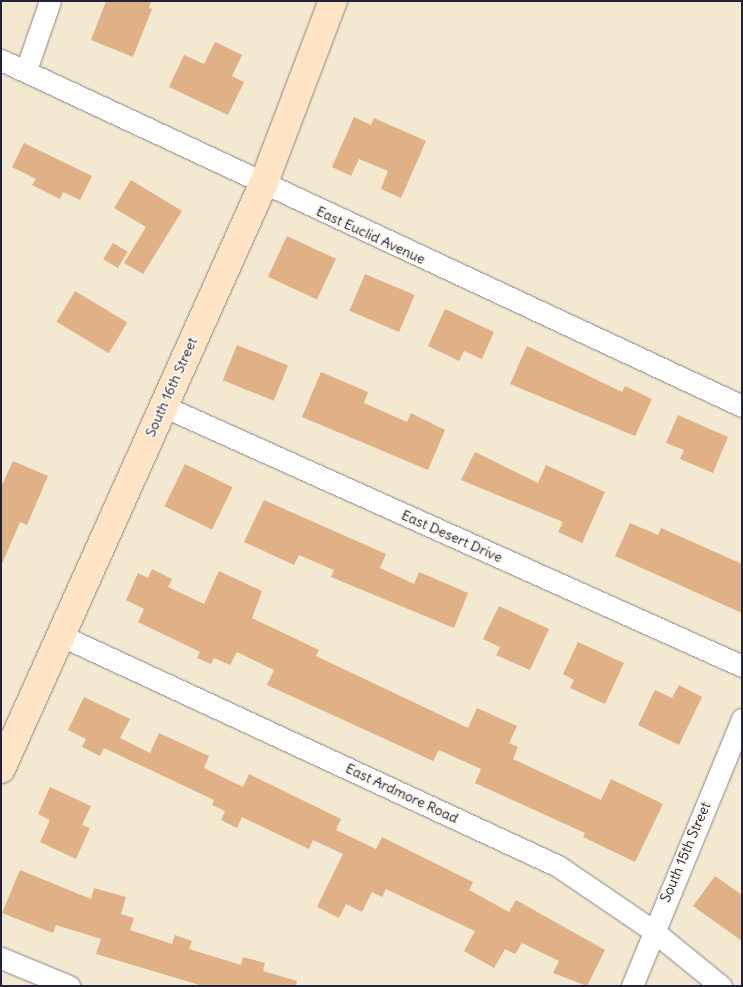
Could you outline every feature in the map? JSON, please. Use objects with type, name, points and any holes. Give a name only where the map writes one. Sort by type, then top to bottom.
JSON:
[{"type":"main road","name":"South 16th Street","points":[[1,770],[263,185],[333,1]]},
{"type":"street","points":[[26,70],[50,1]]},
{"type":"street","name":"East Euclid Avenue","points":[[1,60],[26,70],[263,185],[742,406]]},
{"type":"street","name":"East Desert Drive","points":[[163,406],[742,666]]},
{"type":"street","name":"East Ardmore Road","points":[[62,636],[558,866],[652,930],[721,986]]},
{"type":"street","name":"South 15th Street","points":[[632,986],[652,930],[742,719]]},
{"type":"street","points":[[1,958],[69,986]]},
{"type":"building","points":[[106,1],[151,1],[149,8],[152,9],[133,57],[91,40]]},
{"type":"building","points":[[215,42],[242,55],[232,76],[244,82],[228,115],[169,87],[184,55],[204,64]]},
{"type":"building","points":[[354,117],[371,125],[374,118],[426,141],[401,198],[381,189],[388,171],[359,159],[351,176],[332,167]]},
{"type":"building","points":[[24,143],[92,176],[80,200],[63,192],[60,199],[32,185],[36,179],[12,167]]},
{"type":"building","points":[[131,180],[182,211],[143,274],[124,263],[146,227],[114,208]]},
{"type":"building","points":[[287,236],[336,259],[317,300],[268,277]]},
{"type":"building","points":[[113,243],[128,252],[118,268],[103,259]]},
{"type":"building","points":[[365,274],[415,295],[399,332],[349,311]]},
{"type":"building","points":[[75,291],[127,322],[109,353],[56,322]]},
{"type":"building","points":[[445,309],[494,332],[482,359],[464,351],[459,361],[428,346]]},
{"type":"building","points":[[237,345],[288,366],[274,401],[223,380]]},
{"type":"building","points":[[527,346],[622,392],[625,386],[652,399],[635,436],[510,384]]},
{"type":"building","points":[[321,372],[368,392],[364,403],[407,422],[411,413],[445,430],[428,470],[302,417]]},
{"type":"building","points":[[678,415],[728,437],[713,473],[680,459],[684,450],[666,443]]},
{"type":"building","points":[[475,452],[538,483],[546,465],[605,492],[582,543],[558,532],[563,522],[461,480]]},
{"type":"building","points":[[13,461],[48,476],[27,525],[20,522],[1,566],[1,487]]},
{"type":"building","points":[[185,464],[233,487],[212,529],[164,506]]},
{"type":"building","points":[[264,500],[386,554],[380,568],[414,584],[419,572],[468,593],[454,628],[331,577],[334,570],[299,555],[294,565],[244,542]]},
{"type":"building","points":[[630,523],[658,535],[661,528],[742,564],[742,613],[615,556]]},
{"type":"building","points":[[152,569],[172,579],[168,587],[204,604],[219,571],[262,591],[252,618],[319,650],[316,656],[468,728],[477,708],[517,726],[509,743],[518,747],[513,759],[601,800],[611,779],[663,804],[635,862],[583,837],[585,833],[475,783],[481,769],[439,750],[433,761],[267,685],[274,670],[237,652],[230,665],[214,658],[211,664],[197,658],[200,652],[138,622],[144,609],[126,600],[138,573],[148,578]]},
{"type":"building","points":[[499,606],[549,629],[530,670],[496,655],[500,647],[483,639]]},
{"type":"building","points":[[578,642],[624,663],[605,704],[570,688],[574,680],[563,674]]},
{"type":"building","points":[[679,685],[702,697],[679,745],[638,725],[655,690],[672,698]]},
{"type":"building","points":[[84,697],[130,719],[120,738],[150,753],[159,733],[209,756],[204,768],[243,787],[249,774],[341,819],[336,830],[376,849],[382,837],[473,882],[469,890],[509,912],[516,900],[605,950],[587,986],[553,973],[559,961],[522,943],[515,954],[505,949],[494,968],[464,951],[475,931],[386,889],[382,897],[372,892],[362,912],[346,904],[339,918],[317,907],[343,854],[313,840],[309,849],[242,817],[237,828],[221,820],[225,811],[212,805],[214,800],[104,748],[100,756],[82,747],[86,739],[68,730]]},
{"type":"building","points":[[50,787],[91,806],[82,825],[90,828],[76,859],[40,842],[50,820],[38,814]]},
{"type":"building","points":[[20,870],[91,899],[94,888],[126,897],[121,914],[134,918],[130,930],[172,944],[175,935],[192,941],[189,949],[241,965],[243,957],[265,963],[263,971],[297,981],[296,986],[203,986],[96,954],[101,939],[56,925],[53,933],[2,913]]},
{"type":"building","points":[[715,876],[742,895],[742,941],[693,906]]}]
